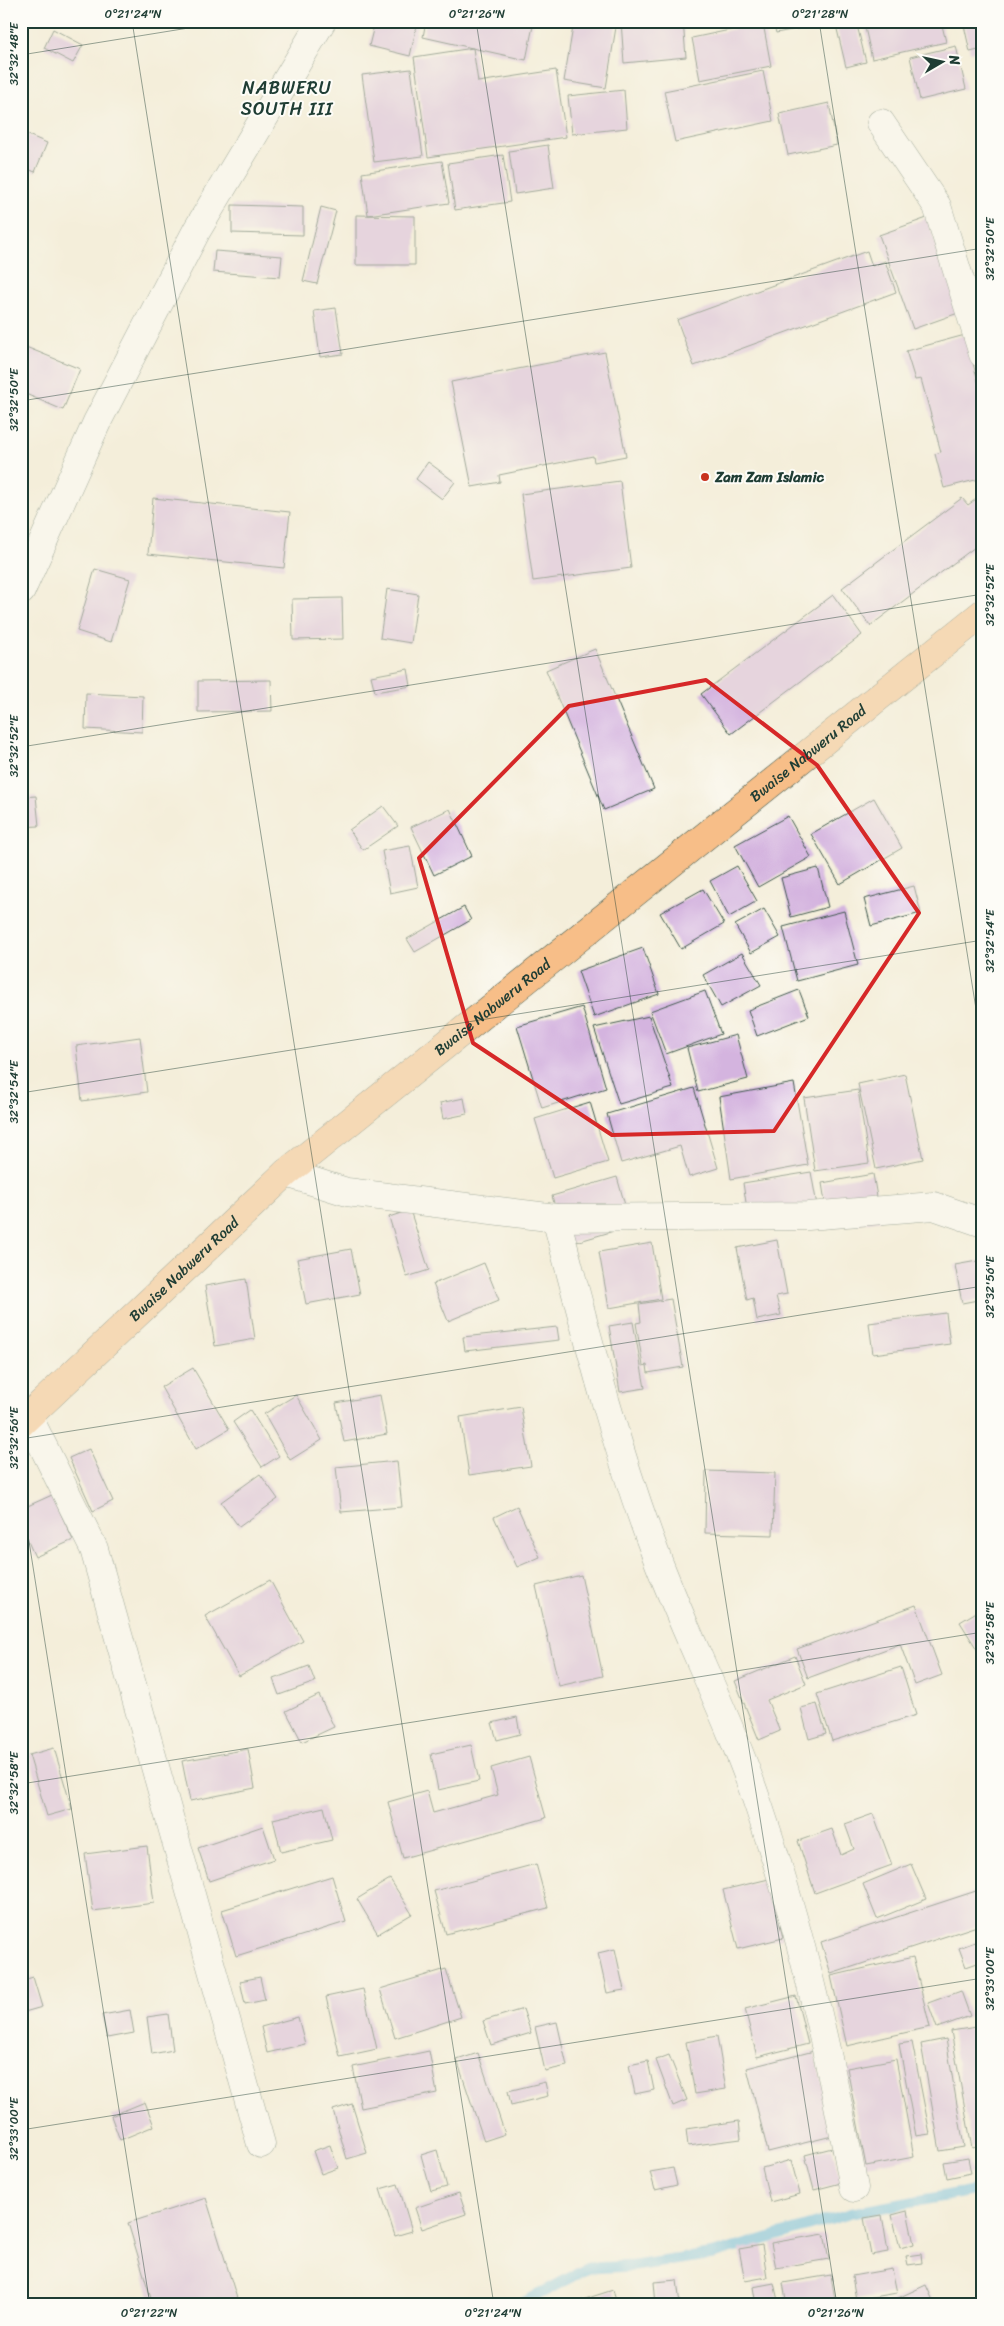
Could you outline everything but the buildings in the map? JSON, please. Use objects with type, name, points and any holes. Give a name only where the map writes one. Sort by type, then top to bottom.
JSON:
[{"type":"main road","name":"Bwaise Nabweru Road","points":[[24,1419],[286,1173],[983,613]]},
{"type":"street","points":[[21,591],[97,422],[193,239],[322,21]]},
{"type":"street","points":[[881,123],[937,206],[983,354]]},
{"type":"street","points":[[286,1173],[347,1192],[556,1218],[808,1216],[934,1206],[983,1223]]},
{"type":"street","points":[[556,1218],[619,1448],[651,1544],[759,1805],[794,1921],[834,2080],[854,2188]]},
{"type":"street","points":[[24,1419],[94,1549],[260,2144]]},
{"type":"highlighted area","points":[[706,680],[817,765],[919,913],[774,1131],[612,1135],[473,1043],[419,858],[569,706]]},
{"type":"waterway","points":[[519,2305],[588,2268],[634,2266],[714,2254],[852,2213],[983,2189]]},
{"type":"place","name":"Zam Zam Islamic","points":[[705,477]]},
{"type":"district","name":"NABWERU SOUTH III","points":[[287,98]]}]
